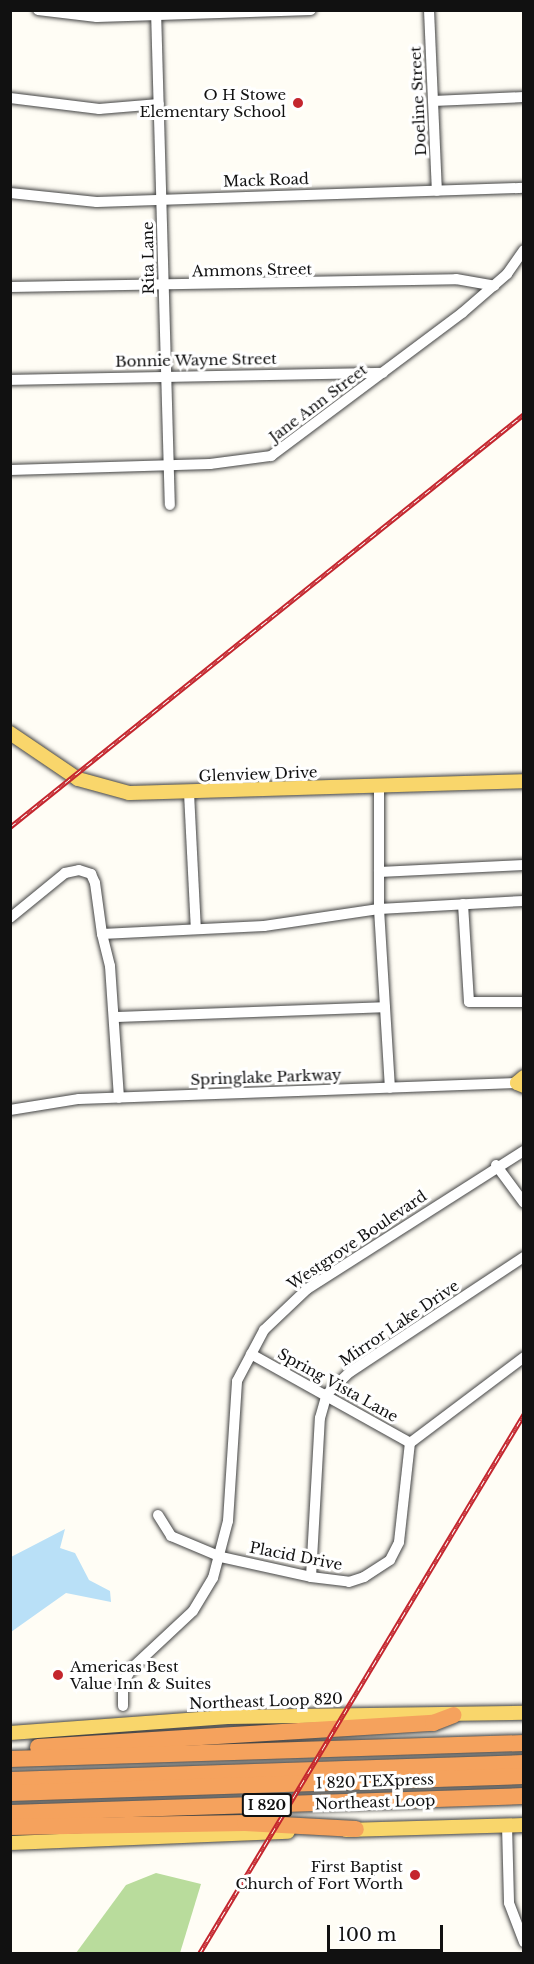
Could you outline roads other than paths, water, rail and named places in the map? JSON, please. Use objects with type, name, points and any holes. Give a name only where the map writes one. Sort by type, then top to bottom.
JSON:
[{"type":"highway","points":[[10,1749],[433,1723],[454,1715]]},
{"type":"highway","points":[[10,1759],[524,1743]]},
{"type":"highway","name":"I 820 TEXpress","points":[[10,1780],[524,1763]]},
{"type":"highway","name":"I 820 TEXpress","points":[[10,1793],[524,1776]]},
{"type":"highway","name":"Northeast Loop","points":[[10,1813],[524,1796]]},
{"type":"highway","points":[[10,1827],[245,1822],[356,1829]]},
{"type":"main road","name":"Glenview Drive","points":[[10,733],[40,757],[102,788],[189,793],[524,781]]},
{"type":"main road","name":"Northeast Loop 820","points":[[10,1733],[227,1717],[524,1713]]},
{"type":"main road","points":[[10,1843],[356,1829],[524,1825]]},
{"type":"street","points":[[38,10],[156,13],[311,10]]},
{"type":"street","name":"Doeline Street","points":[[429,10],[437,191]]},
{"type":"street","name":"Rita Lane","points":[[156,13],[167,466],[170,505]]},
{"type":"street","points":[[433,101],[524,97]]},
{"type":"street","points":[[10,98],[82,109],[159,104]]},
{"type":"street","name":"Mack Road","points":[[10,193],[97,202],[437,191],[522,191]]},
{"type":"street","name":"Jane Ann Street","points":[[10,470],[167,466],[271,456],[383,374],[494,286],[524,250]]},
{"type":"street","name":"Ammons Street","points":[[10,287],[163,287],[456,279],[494,286]]},
{"type":"street","name":"Bonnie Wayne Street","points":[[10,380],[166,374],[383,374]]},
{"type":"street","points":[[379,786],[379,909],[390,1088]]},
{"type":"street","points":[[189,793],[196,929]]},
{"type":"street","points":[[380,872],[524,865]]},
{"type":"street","points":[[10,918],[65,873],[79,870],[91,874],[95,883],[115,1017],[119,1098]]},
{"type":"street","points":[[102,933],[264,926],[379,909],[524,901]]},
{"type":"street","points":[[463,904],[469,1002],[524,1002]]},
{"type":"street","points":[[115,1017],[385,1007]]},
{"type":"street","name":"Springlake Parkway","points":[[10,1110],[119,1098],[522,1082]]},
{"type":"street","name":"Westgrove Boulevard","points":[[123,1706],[123,1683],[132,1668],[193,1611],[221,1557],[228,1521],[232,1412],[237,1381],[264,1330],[307,1290],[496,1166],[524,1151]]},
{"type":"street","points":[[496,1166],[524,1203]]},
{"type":"street","name":"Mirror Lake Drive","points":[[327,1394],[350,1372],[524,1257]]},
{"type":"street","name":"Spring Vista Lane","points":[[251,1353],[410,1443]]},
{"type":"street","points":[[410,1443],[524,1357]]},
{"type":"street","points":[[311,1576],[320,1418],[327,1394]]},
{"type":"street","name":"Placid Drive","points":[[158,1515],[171,1536],[221,1557],[349,1582],[390,1560],[404,1521],[410,1443]]},
{"type":"street","points":[[507,1825],[509,1903],[524,1942]]},
{"type":"water","points":[[65,1529],[60,1548],[75,1553],[89,1580],[110,1591],[111,1602],[66,1593],[11,1632],[11,1557]]},
{"type":"railway","points":[[10,827],[524,414]]},
{"type":"railway","points":[[199,1954],[524,1414]]},
{"type":"place","name":"O H Stowe Elementary School","points":[[298,103]]},
{"type":"place","name":"Americas Best Value Inn & Suites","points":[[58,1675]]},
{"type":"place","name":"First Baptist Church of Fort Worth","points":[[415,1875]]}]
